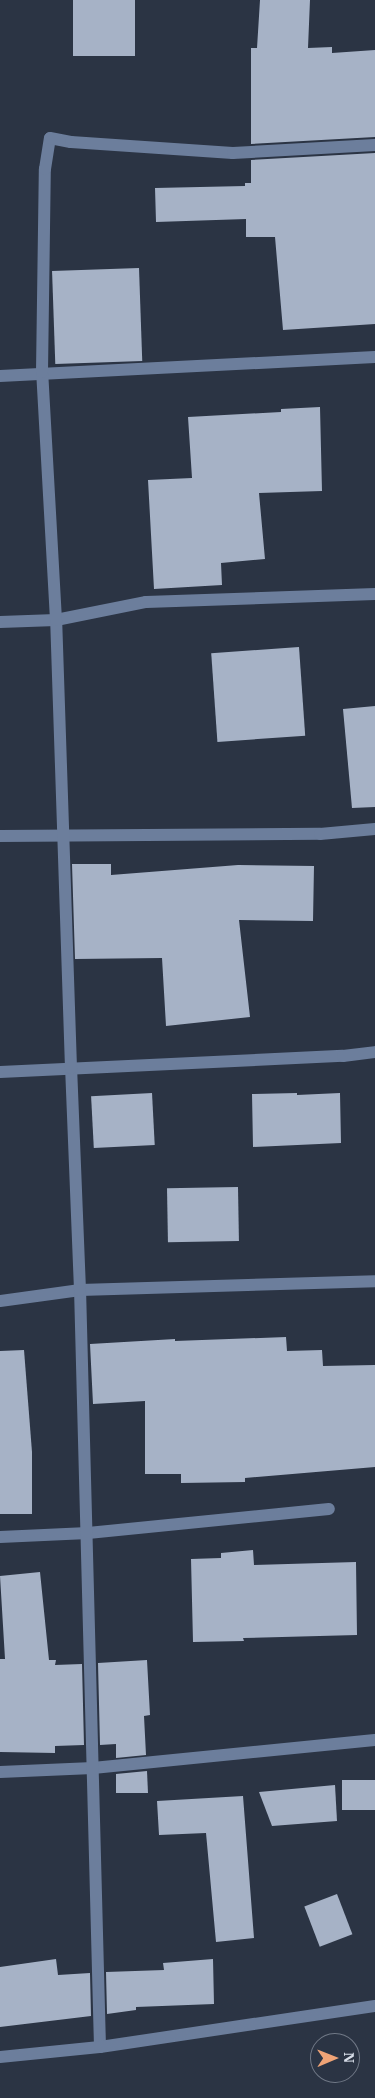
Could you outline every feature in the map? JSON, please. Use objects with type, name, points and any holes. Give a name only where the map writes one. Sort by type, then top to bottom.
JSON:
[{"type":"street","points":[[100,2047],[88,1533],[80,1290],[56,620],[42,372],[45,169],[50,138],[71,142],[233,153],[375,144]]},
{"type":"street","points":[[0,376],[42,372],[375,357]]},
{"type":"street","points":[[0,622],[56,620],[146,602],[375,594]]},
{"type":"street","points":[[0,836],[64,834],[320,834],[375,829]]},
{"type":"street","points":[[0,1072],[343,1056],[375,1052]]},
{"type":"street","points":[[0,1302],[80,1290],[375,1281]]},
{"type":"street","points":[[0,1538],[88,1533],[328,1509]]},
{"type":"street","points":[[0,1772],[93,1768],[375,1740]]},
{"type":"street","points":[[0,2057],[100,2047],[375,2006]]},
{"type":"building","points":[[73,0],[135,0],[135,56],[73,56]]},
{"type":"building","points":[[260,0],[310,0],[308,48],[332,47],[332,53],[375,50],[375,137],[251,144],[251,48],[257,48]]},
{"type":"building","points":[[375,153],[375,324],[283,330],[275,237],[246,237],[246,219],[156,222],[155,188],[245,186],[245,183],[251,183],[251,160]]},
{"type":"building","points":[[139,268],[142,361],[55,364],[52,271]]},
{"type":"building","points":[[320,407],[322,491],[259,493],[265,559],[221,563],[222,585],[154,589],[148,480],[192,478],[188,417],[281,412],[281,409]]},
{"type":"building","points":[[299,647],[305,736],[217,742],[211,653]]},
{"type":"building","points":[[375,706],[375,807],[352,808],[343,709]]},
{"type":"building","points":[[72,864],[111,864],[111,875],[238,865],[314,866],[313,921],[239,920],[250,1017],[166,1026],[162,958],[75,959]]},
{"type":"building","points":[[152,1093],[155,1145],[94,1148],[91,1096]]},
{"type":"building","points":[[297,1093],[297,1095],[340,1093],[341,1143],[253,1147],[252,1094]]},
{"type":"building","points":[[238,1187],[239,1241],[168,1242],[167,1188]]},
{"type":"building","points":[[286,1337],[287,1351],[322,1350],[323,1366],[375,1365],[375,1467],[245,1478],[245,1482],[181,1483],[181,1474],[145,1474],[145,1401],[93,1404],[90,1344],[175,1339],[175,1341]]},
{"type":"building","points":[[24,1350],[32,1452],[32,1514],[0,1514],[0,1351]]},
{"type":"building","points":[[253,1550],[254,1565],[356,1562],[357,1635],[243,1638],[244,1641],[193,1642],[191,1559],[221,1558],[221,1553]]},
{"type":"building","points":[[40,1572],[49,1660],[56,1660],[55,1665],[82,1664],[84,1745],[55,1746],[55,1753],[0,1752],[0,1659],[5,1659],[0,1576]]},
{"type":"building","points":[[147,1660],[150,1715],[144,1716],[146,1755],[116,1758],[116,1744],[100,1745],[98,1663]]},
{"type":"building","points":[[147,1771],[148,1793],[116,1793],[116,1774]]},
{"type":"building","points":[[342,1780],[375,1780],[375,1810],[342,1810]]},
{"type":"building","points":[[335,1785],[337,1821],[272,1826],[259,1792]]},
{"type":"building","points":[[243,1796],[254,1938],[216,1942],[206,1833],[159,1835],[157,1801]]},
{"type":"building","points":[[337,1894],[352,1934],[320,1947],[304,1907]]},
{"type":"building","points":[[56,1959],[58,1975],[90,1973],[91,2016],[0,2027],[0,1967]]},
{"type":"building","points":[[213,1959],[214,2004],[136,2007],[136,2010],[107,2014],[106,1972],[164,1970],[163,1963]]}]
